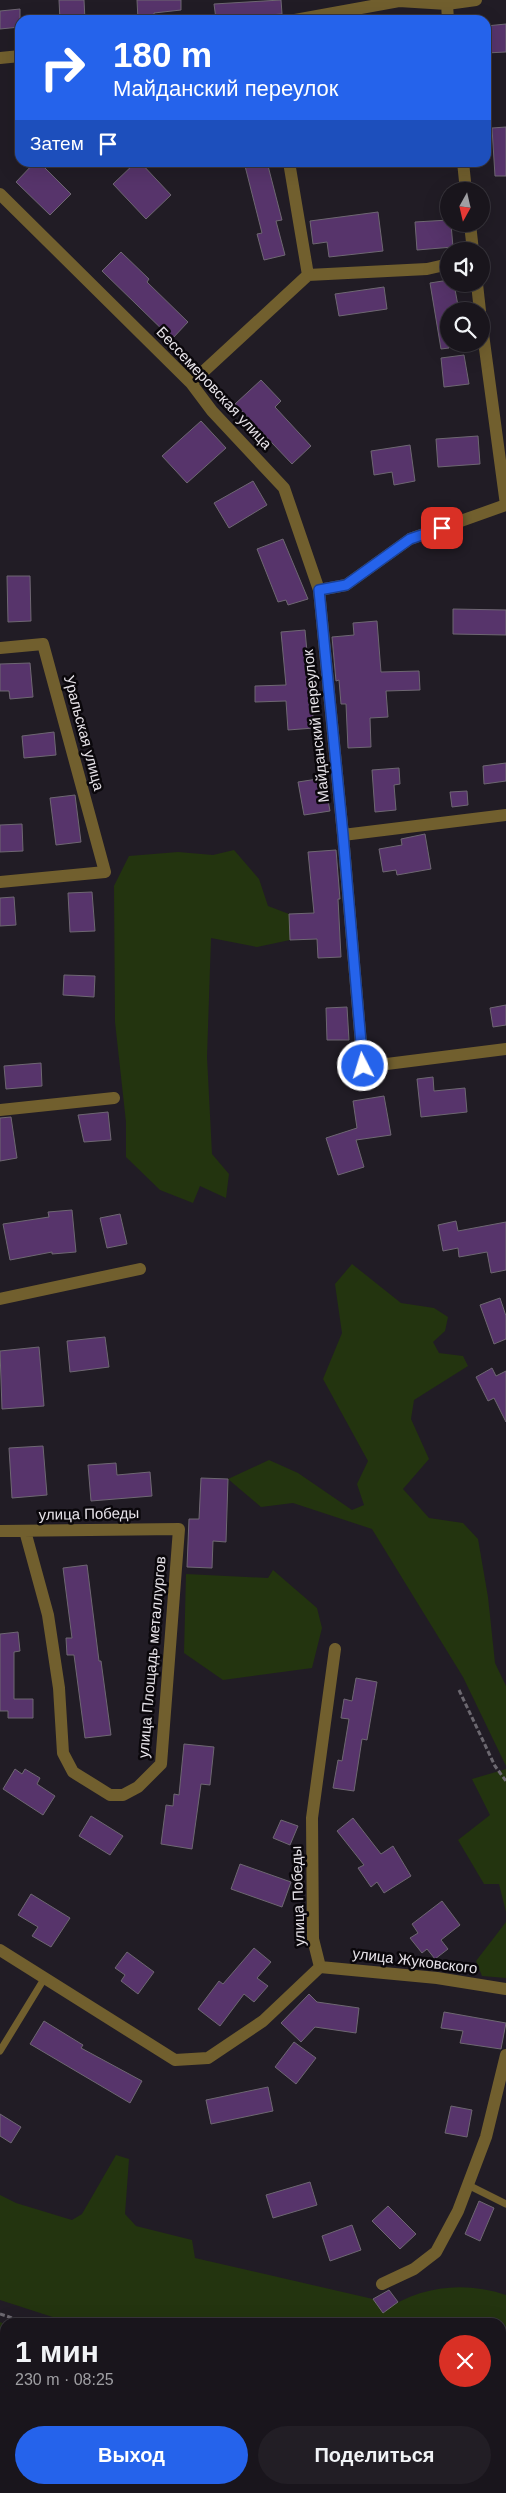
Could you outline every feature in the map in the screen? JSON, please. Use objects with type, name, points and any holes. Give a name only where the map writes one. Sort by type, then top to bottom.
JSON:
[{"type":"street","points":[[318,15],[379,2],[399,1],[447,4],[476,0]]},
{"type":"street","points":[[447,4],[448,15]]},
{"type":"street","points":[[0,58],[15,56]]},
{"type":"street","points":[[291,167],[308,274]]},
{"type":"street","points":[[464,167],[465,182]]},
{"type":"street","name":"Бессемеровская улица","points":[[0,194],[191,383],[212,411],[284,488],[319,590]]},
{"type":"street","points":[[191,383],[308,274],[427,269],[440,266]]},
{"type":"street","points":[[319,590],[346,585],[410,539],[506,505],[485,352]]},
{"type":"street","name":"Майданский переулок","points":[[319,590],[363,1066],[506,1049]]},
{"type":"street","name":"Уральская улица","points":[[0,648],[43,644],[105,872],[0,882]]},
{"type":"street","points":[[343,835],[506,815]]},
{"type":"street","points":[[0,1110],[114,1098]]},
{"type":"street","points":[[0,1299],[140,1269]]},
{"type":"street","name":"улица Площадь металлургов","points":[[25,1531],[48,1615],[58,1688],[63,1752],[73,1772],[110,1795],[123,1795],[138,1787],[161,1764],[179,1529]]},
{"type":"street","name":"улица Победы","points":[[0,1530],[179,1529]]},
{"type":"street","name":"улица Победы","points":[[320,1967],[313,1939],[312,1818],[335,1650]]},
{"type":"street","points":[[0,1950],[175,2060],[208,2058],[263,2021],[320,1967]]},
{"type":"street","name":"улица Жуковского","points":[[320,1967],[437,1978],[506,1990]]},
{"type":"street","points":[[382,2284],[414,2269],[436,2252],[458,2211],[486,2137],[506,2056]]},
{"type":"lane","points":[[0,2051],[44,1979]]},
{"type":"lane","points":[[468,2184],[506,2204]]},
{"type":"path","points":[[459,1690],[495,1766],[506,1781]]},
{"type":"path","points":[[0,2314],[12,2318]]},
{"type":"green space","points":[[234,850],[259,879],[268,906],[289,914],[290,940],[257,947],[211,938],[207,1057],[212,1154],[229,1174],[226,1198],[200,1186],[193,1203],[160,1190],[126,1157],[126,1122],[115,1022],[114,886],[129,856],[178,852],[213,855]]},
{"type":"green space","points":[[352,1264],[401,1303],[434,1308],[448,1317],[445,1331],[433,1342],[439,1353],[463,1356],[468,1366],[414,1400],[411,1419],[429,1459],[403,1489],[429,1518],[463,1523],[478,1539],[488,1597],[495,1663],[506,1686],[506,1766],[463,1677],[372,1529],[293,1503],[261,1507],[228,1479],[269,1460],[298,1473],[352,1510],[364,1505],[357,1484],[368,1461],[323,1379],[342,1333],[335,1284]]},
{"type":"green space","points":[[273,1570],[317,1608],[322,1628],[312,1668],[223,1680],[184,1653],[186,1574],[268,1578]]},
{"type":"green space","points":[[506,1769],[506,1912],[499,1884],[484,1884],[458,1840],[490,1815],[472,1779]]},
{"type":"green space","points":[[506,1922],[506,1978],[482,1976],[476,1961]]},
{"type":"green space","points":[[116,2155],[129,2159],[125,2214],[136,2226],[192,2240],[195,2258],[373,2299],[383,2312],[411,2296],[442,2288],[474,2288],[490,2291],[506,2295],[506,2318],[56,2318],[0,2300],[0,2195],[16,2203],[72,2220],[82,2214]]},
{"type":"building","points":[[59,0],[84,0],[85,15],[60,15]]},
{"type":"building","points":[[137,0],[181,0],[181,10],[154,13],[154,15],[138,15]]},
{"type":"building","points":[[281,0],[282,14],[215,15],[214,4]]},
{"type":"building","points":[[20,9],[20,15],[15,15],[15,28],[0,29],[0,11]]},
{"type":"building","points":[[506,24],[506,52],[491,53],[491,26]]},
{"type":"building","points":[[506,127],[506,176],[495,176],[492,128]]},
{"type":"building","points":[[30,167],[44,167],[71,194],[50,215],[16,182]]},
{"type":"building","points":[[131,167],[145,167],[171,195],[146,219],[113,184]]},
{"type":"building","points":[[245,167],[268,167],[282,220],[276,221],[285,255],[264,260],[257,234],[262,233]]},
{"type":"building","points":[[378,212],[383,251],[329,257],[327,242],[313,244],[310,221]]},
{"type":"building","points":[[440,221],[440,232],[452,232],[453,242],[440,242],[440,248],[417,250],[415,222]]},
{"type":"building","points":[[121,252],[149,279],[147,282],[188,322],[172,339],[102,271]]},
{"type":"building","points":[[440,281],[440,292],[455,292],[457,302],[440,302],[440,343],[430,283]]},
{"type":"building","points":[[384,287],[387,309],[339,316],[335,294]]},
{"type":"building","points":[[464,355],[469,384],[444,387],[441,358]]},
{"type":"building","points":[[261,380],[281,401],[275,407],[311,446],[292,464],[235,404]]},
{"type":"building","points":[[201,421],[226,448],[187,483],[162,456]]},
{"type":"building","points":[[478,436],[480,464],[438,467],[436,439]]},
{"type":"building","points":[[410,445],[415,481],[394,485],[392,472],[374,475],[371,451]]},
{"type":"building","points":[[253,481],[267,505],[229,528],[214,503]]},
{"type":"building","points":[[283,539],[308,599],[288,605],[286,600],[278,602],[257,549]]},
{"type":"building","points":[[7,576],[30,576],[31,621],[8,622]]},
{"type":"building","points":[[453,609],[506,610],[506,635],[453,634]]},
{"type":"building","points":[[377,621],[381,672],[419,671],[420,690],[386,691],[388,717],[370,718],[371,747],[348,748],[346,704],[341,704],[339,680],[336,681],[332,637],[354,635],[353,623]]},
{"type":"building","points":[[305,630],[314,728],[288,730],[286,701],[255,702],[255,686],[286,685],[281,632]]},
{"type":"building","points":[[30,663],[33,697],[10,699],[9,691],[0,691],[0,664]]},
{"type":"building","points":[[54,732],[56,755],[24,758],[22,736]]},
{"type":"building","points":[[506,763],[506,781],[484,784],[483,766]]},
{"type":"building","points":[[399,768],[400,784],[394,785],[396,810],[375,812],[372,770]]},
{"type":"building","points":[[324,778],[330,811],[304,815],[298,782]]},
{"type":"building","points":[[467,791],[468,805],[452,807],[450,792]]},
{"type":"building","points":[[75,795],[81,842],[56,845],[50,798]]},
{"type":"building","points":[[22,824],[23,851],[0,852],[0,825]]},
{"type":"building","points":[[425,834],[431,869],[397,875],[396,870],[383,872],[379,849],[402,845],[401,839]]},
{"type":"building","points":[[336,850],[340,899],[338,899],[341,957],[318,958],[317,939],[290,940],[289,914],[314,913],[308,852]]},
{"type":"building","points":[[92,892],[95,931],[70,932],[68,893]]},
{"type":"building","points":[[14,897],[16,925],[0,926],[0,898]]},
{"type":"building","points":[[64,975],[95,976],[94,997],[63,995]]},
{"type":"building","points":[[506,1005],[506,1025],[493,1027],[490,1008]]},
{"type":"building","points":[[347,1007],[349,1040],[327,1040],[326,1008]]},
{"type":"building","points":[[41,1063],[42,1086],[6,1089],[4,1066]]},
{"type":"building","points":[[433,1077],[434,1091],[465,1088],[467,1112],[421,1117],[417,1079]]},
{"type":"building","points":[[384,1096],[391,1135],[356,1140],[364,1167],[338,1175],[326,1138],[357,1128],[353,1101]]},
{"type":"building","points":[[108,1112],[111,1140],[84,1142],[78,1115]]},
{"type":"building","points":[[11,1117],[17,1158],[0,1161],[0,1118]]},
{"type":"building","points":[[72,1210],[76,1252],[52,1254],[52,1252],[10,1260],[3,1224],[49,1217],[48,1212]]},
{"type":"building","points":[[120,1214],[127,1244],[107,1248],[100,1218]]},
{"type":"building","points":[[456,1221],[458,1231],[506,1222],[506,1270],[491,1273],[487,1252],[459,1257],[458,1248],[443,1251],[438,1225]]},
{"type":"building","points":[[500,1298],[506,1316],[506,1339],[494,1344],[480,1305]]},
{"type":"building","points":[[105,1337],[109,1367],[70,1372],[67,1341]]},
{"type":"building","points":[[39,1347],[44,1406],[2,1409],[0,1351]]},
{"type":"building","points":[[492,1368],[496,1376],[506,1371],[506,1422],[494,1398],[488,1401],[476,1377]]},
{"type":"building","points":[[43,1446],[47,1495],[12,1498],[9,1448]]},
{"type":"building","points":[[116,1463],[117,1475],[150,1472],[152,1496],[91,1501],[88,1465]]},
{"type":"building","points":[[201,1478],[228,1479],[226,1542],[213,1541],[212,1568],[187,1567],[189,1519],[199,1519]]},
{"type":"building","points":[[87,1565],[99,1661],[101,1661],[111,1735],[85,1738],[74,1655],[67,1655],[66,1638],[72,1638],[63,1568]]},
{"type":"building","points":[[18,1632],[20,1651],[14,1652],[14,1699],[33,1699],[33,1718],[8,1718],[8,1711],[0,1711],[0,1634]]},
{"type":"building","points":[[356,1678],[377,1682],[367,1740],[362,1739],[354,1791],[333,1788],[338,1760],[342,1761],[349,1719],[341,1718],[344,1699],[352,1701]]},
{"type":"building","points":[[184,1744],[214,1747],[210,1785],[201,1784],[192,1849],[161,1844],[166,1805],[173,1806],[174,1794],[179,1795]]},
{"type":"building","points":[[15,1769],[22,1774],[25,1769],[40,1778],[37,1784],[55,1796],[43,1815],[3,1789]]},
{"type":"building","points":[[91,1816],[123,1836],[110,1855],[79,1836]]},
{"type":"building","points":[[353,1818],[381,1854],[393,1846],[411,1876],[384,1893],[377,1882],[371,1887],[358,1868],[364,1865],[337,1831]]},
{"type":"building","points":[[281,1820],[298,1826],[290,1845],[273,1838]]},
{"type":"building","points":[[240,1864],[291,1882],[282,1907],[231,1889]]},
{"type":"building","points":[[31,1894],[70,1918],[51,1947],[32,1936],[38,1927],[18,1915]]},
{"type":"building","points":[[442,1901],[460,1925],[441,1940],[448,1949],[435,1959],[427,1949],[422,1953],[410,1938],[418,1933],[412,1924]]},
{"type":"building","points":[[254,1948],[271,1962],[257,1978],[268,1986],[254,2002],[244,1994],[220,2026],[198,2009],[219,1981],[223,1984]]},
{"type":"building","points":[[127,1952],[154,1972],[138,1994],[121,1981],[125,1975],[115,1968]]},
{"type":"building","points":[[309,1994],[317,2002],[359,2008],[356,2033],[315,2027],[301,2042],[281,2023]]},
{"type":"building","points":[[444,2012],[506,2023],[501,2049],[460,2043],[463,2031],[441,2028]]},
{"type":"building","points":[[44,2021],[83,2045],[81,2048],[142,2081],[130,2103],[30,2044]]},
{"type":"building","points":[[294,2042],[316,2058],[296,2084],[275,2067]]},
{"type":"building","points":[[268,2087],[273,2111],[211,2124],[206,2100]]},
{"type":"building","points":[[451,2106],[472,2110],[467,2137],[445,2133]]},
{"type":"building","points":[[0,2114],[21,2127],[11,2143],[0,2136]]},
{"type":"building","points":[[310,2182],[317,2205],[273,2218],[266,2195]]},
{"type":"building","points":[[479,2201],[494,2208],[480,2241],[465,2234]]},
{"type":"building","points":[[388,2206],[416,2234],[400,2249],[372,2221]]},
{"type":"building","points":[[352,2225],[361,2250],[330,2261],[322,2236]]},
{"type":"building","points":[[389,2290],[398,2302],[383,2313],[373,2299]]},
{"type":"route","points":[[363,1066],[319,590],[346,585],[410,539],[442,528]]}]
